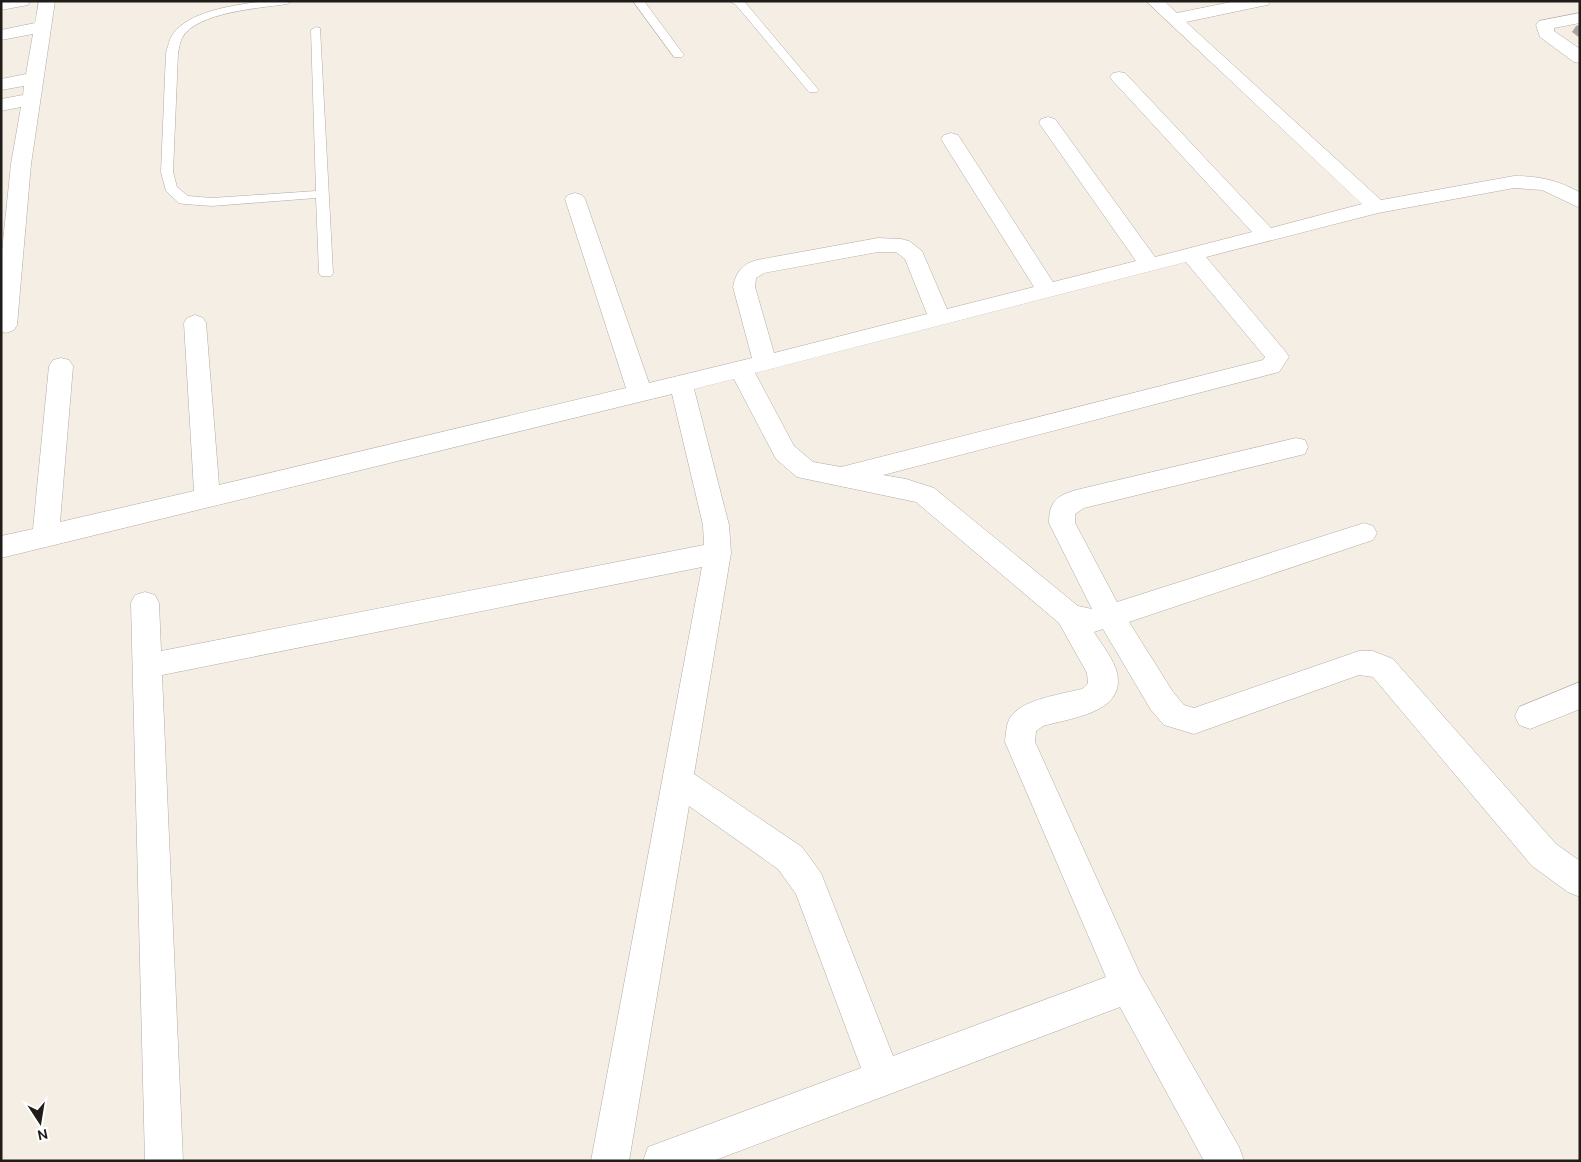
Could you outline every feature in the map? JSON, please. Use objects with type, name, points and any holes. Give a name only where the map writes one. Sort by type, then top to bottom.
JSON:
[{"type":"street","points":[[1,5],[22,1]]},
{"type":"street","points":[[6,324],[10,206],[21,164],[47,1]]},
{"type":"street","points":[[1154,1],[1377,207]]},
{"type":"street","points":[[1174,19],[1262,1]]},
{"type":"street","points":[[1580,18],[1545,25],[1546,33],[1580,58]]},
{"type":"street","points":[[1,35],[43,27]]},
{"type":"street","points":[[1120,77],[1266,235]]},
{"type":"street","points":[[1,85],[35,78]]},
{"type":"street","points":[[1,105],[32,99]]},
{"type":"street","points":[[1048,123],[1150,265]]},
{"type":"street","points":[[950,139],[1048,291]]},
{"type":"street","points":[[1,168],[21,164]]},
{"type":"street","points":[[1,547],[681,384],[1377,207],[1514,182],[1530,181],[1544,183],[1561,189],[1580,202]]},
{"type":"street","points":[[574,199],[640,393]]},
{"type":"street","points":[[940,318],[914,256],[901,246],[878,245],[757,267],[746,275],[744,287],[753,366],[785,452],[806,470],[906,488],[925,494],[1069,615],[1102,672],[1103,688],[1092,699],[1034,715],[1022,725],[1020,742],[1128,986],[1225,1161]]},
{"type":"street","points":[[838,477],[1271,366],[1277,357],[1191,254]]},
{"type":"street","points":[[195,323],[207,498]]},
{"type":"street","points":[[46,536],[61,366]]},
{"type":"street","points":[[610,1161],[718,553],[716,525],[681,384]]},
{"type":"street","points":[[1296,447],[1076,500],[1062,509],[1062,523],[1110,616],[1162,701],[1175,716],[1194,720],[1359,663],[1373,663],[1383,668],[1544,855],[1580,881]]},
{"type":"street","points":[[1069,615],[1089,621],[1110,616],[1364,533]]},
{"type":"street","points":[[147,666],[718,553]]},
{"type":"street","points":[[145,603],[164,1161]]},
{"type":"street","points":[[1530,716],[1580,695]]},
{"type":"street","points":[[678,780],[790,858],[809,884],[883,1078]]},
{"type":"street","points":[[662,1161],[1128,986]]},
{"type":"lane","points":[[287,1],[213,14],[192,23],[178,35],[172,53],[166,172],[171,188],[184,200],[212,202],[323,194]]},
{"type":"lane","points":[[638,1],[678,55]]},
{"type":"lane","points":[[734,1],[740,3],[813,90]]},
{"type":"lane","points":[[316,30],[326,273]]}]
